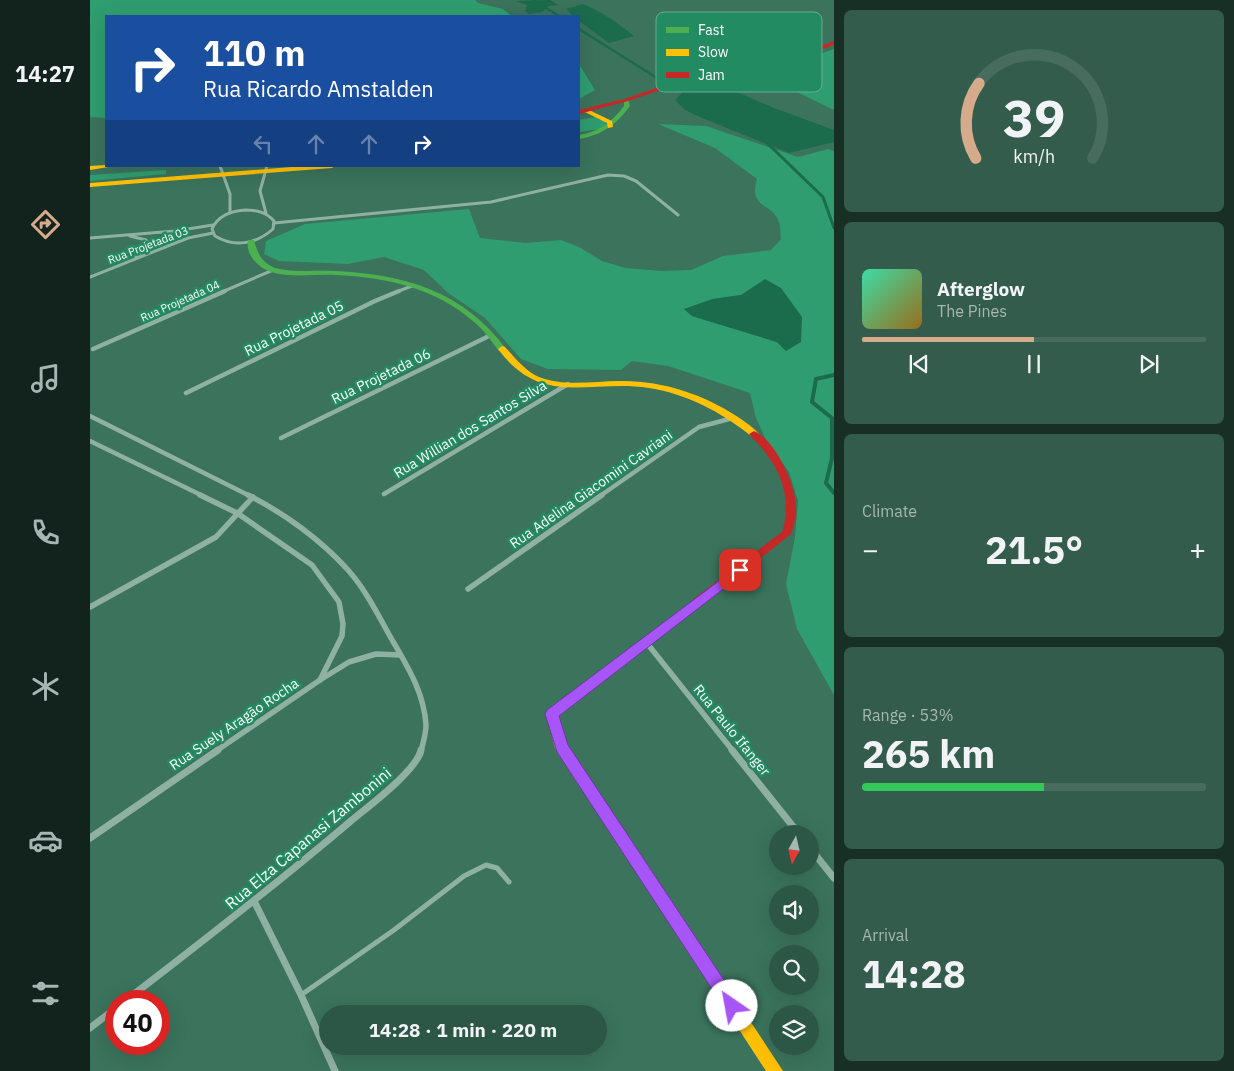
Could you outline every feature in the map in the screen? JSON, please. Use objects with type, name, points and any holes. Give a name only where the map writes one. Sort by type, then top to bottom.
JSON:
[{"type":"street","points":[[822,47],[834,43]]},
{"type":"street","points":[[583,112],[656,90]]},
{"type":"street","points":[[580,137],[599,134],[610,127],[627,106],[626,100]]},
{"type":"street","points":[[583,112],[603,118],[610,122],[610,127]]},
{"type":"street","points":[[90,168],[105,167]]},
{"type":"street","points":[[90,185],[222,171],[310,167]]},
{"type":"street","points":[[266,214],[258,190],[267,169]]},
{"type":"street","points":[[222,171],[230,194],[230,213]]},
{"type":"street","points":[[274,223],[491,202],[540,192],[592,177],[613,175],[636,181],[678,215]]},
{"type":"street","points":[[90,238],[175,231],[213,225],[219,218],[230,213],[245,210],[266,214],[272,218],[274,223],[273,229],[268,234],[251,242],[230,242],[218,239],[213,232],[213,225]]},
{"type":"street","name":"Rua Projetada 03","points":[[90,277],[188,238],[213,232]]},
{"type":"street","points":[[100,236],[130,236],[146,240],[148,246],[134,260]]},
{"type":"street","points":[[251,242],[250,250],[255,258],[273,270],[376,276],[412,286],[463,309],[492,334],[525,371],[546,382],[569,384],[627,382],[659,387],[705,403],[733,418],[767,449],[782,473],[789,492],[792,525],[786,534],[552,714],[562,748],[775,1071]]},
{"type":"street","name":"Rua Projetada 04","points":[[94,349],[273,270]]},
{"type":"street","name":"Rua Projetada 05","points":[[186,393],[375,301],[412,286]]},
{"type":"street","name":"Rua Projetada 06","points":[[280,438],[492,334]]},
{"type":"street","name":"Rua Willian dos Santos Silva","points":[[384,494],[569,384]]},
{"type":"street","name":"Rua Elza Capanasi Zambonini","points":[[90,416],[253,497],[314,538],[348,570],[364,590],[421,695],[426,727],[420,756],[397,782],[277,884],[140,990]]},
{"type":"street","name":"Rua Adelina Giacomini Cavriani","points":[[468,589],[699,427],[733,418]]},
{"type":"street","points":[[90,441],[237,513],[312,566],[339,602],[343,624],[342,636],[320,680]]},
{"type":"street","points":[[90,607],[216,537],[253,497]]},
{"type":"street","name":"Rua Paulo Ifanger","points":[[646,642],[792,825]]},
{"type":"street","name":"Rua Suely Aragão Rocha","points":[[90,838],[355,658],[372,653],[400,655]]},
{"type":"street","points":[[819,859],[834,878]]},
{"type":"street","points":[[254,901],[301,995],[335,1071]]},
{"type":"street","points":[[90,1028],[105,1016]]},
{"type":"lane","points":[[301,995],[394,930],[464,876],[486,865],[496,868],[509,882]]},
{"type":"shaded area","points":[[90,0],[475,0],[478,3],[503,9],[511,15],[105,15],[105,118],[90,117]]},
{"type":"shaded area","points":[[550,0],[558,5],[549,6],[542,12],[529,14],[525,11],[527,5],[515,1]]},
{"type":"shaded area","points":[[583,4],[610,18],[634,36],[609,43],[580,22],[580,15],[572,15],[566,9]]},
{"type":"shaded area","points":[[834,49],[834,110],[797,92],[822,92],[822,53]]},
{"type":"shaded area","points":[[580,66],[595,90],[580,98]]},
{"type":"shaded area","points":[[683,92],[737,92],[834,130],[834,142],[789,153],[700,117],[685,110],[675,100]]},
{"type":"shaded area","points":[[595,117],[605,121],[607,126],[601,129],[580,132],[580,120]]},
{"type":"shaded area","points":[[658,124],[706,126],[798,157],[828,149],[834,151],[834,695],[797,629],[786,584],[795,537],[798,501],[789,472],[766,440],[756,418],[750,393],[668,366],[632,361],[621,370],[548,369],[521,359],[485,318],[448,293],[424,270],[384,257],[348,264],[279,261],[264,254],[266,241],[305,224],[469,209],[480,238],[525,243],[561,240],[579,247],[602,261],[626,268],[661,271],[691,270],[723,256],[771,250],[781,239],[780,224],[776,216],[758,201],[755,189],[757,179],[715,148]],"holes":[[[741,295],[786,351],[777,342],[692,316],[684,309],[713,299]]]},
{"type":"shaded area","points":[[166,170],[166,174],[90,181],[90,175]]},
{"type":"shaded area","points":[[765,279],[781,288],[802,317],[801,342],[786,351],[777,342],[692,316],[684,309],[713,299],[741,295]]},
{"type":"waterway","points":[[533,0],[557,15]]},
{"type":"waterway","points":[[580,30],[656,77]]},
{"type":"waterway","points":[[765,141],[823,197],[834,228]]},
{"type":"waterway","points":[[834,375],[816,379],[812,402],[832,418],[832,458],[826,483],[834,493]]},
{"type":"traffic: fast","points":[[580,137],[594,134],[607,128],[627,106],[626,100]]},
{"type":"traffic: fast","points":[[251,242],[251,247],[258,259],[265,266],[273,270],[294,273],[334,273],[372,276],[410,284],[428,291],[462,308],[481,323],[502,349]]},
{"type":"traffic: fast","points":[[580,777],[711,974]]},
{"type":"traffic: slow","points":[[587,111],[610,122],[610,127]]},
{"type":"traffic: slow","points":[[90,168],[105,167]]},
{"type":"traffic: slow","points":[[90,185],[319,167]]},
{"type":"traffic: slow","points":[[502,349],[522,370],[537,379],[562,384],[634,384],[662,388],[704,402],[730,416],[754,434]]},
{"type":"traffic: slow","points":[[580,777],[561,748],[552,714],[696,603]]},
{"type":"traffic: slow","points":[[711,974],[775,1071]]},
{"type":"traffic: jam","points":[[822,47],[834,43]]},
{"type":"traffic: jam","points":[[580,112],[656,90]]},
{"type":"traffic: jam","points":[[696,603],[786,534],[791,508],[786,480],[772,454],[754,434]]},
{"type":"route","points":[[732,1006],[562,748],[552,714],[740,570]]}]
